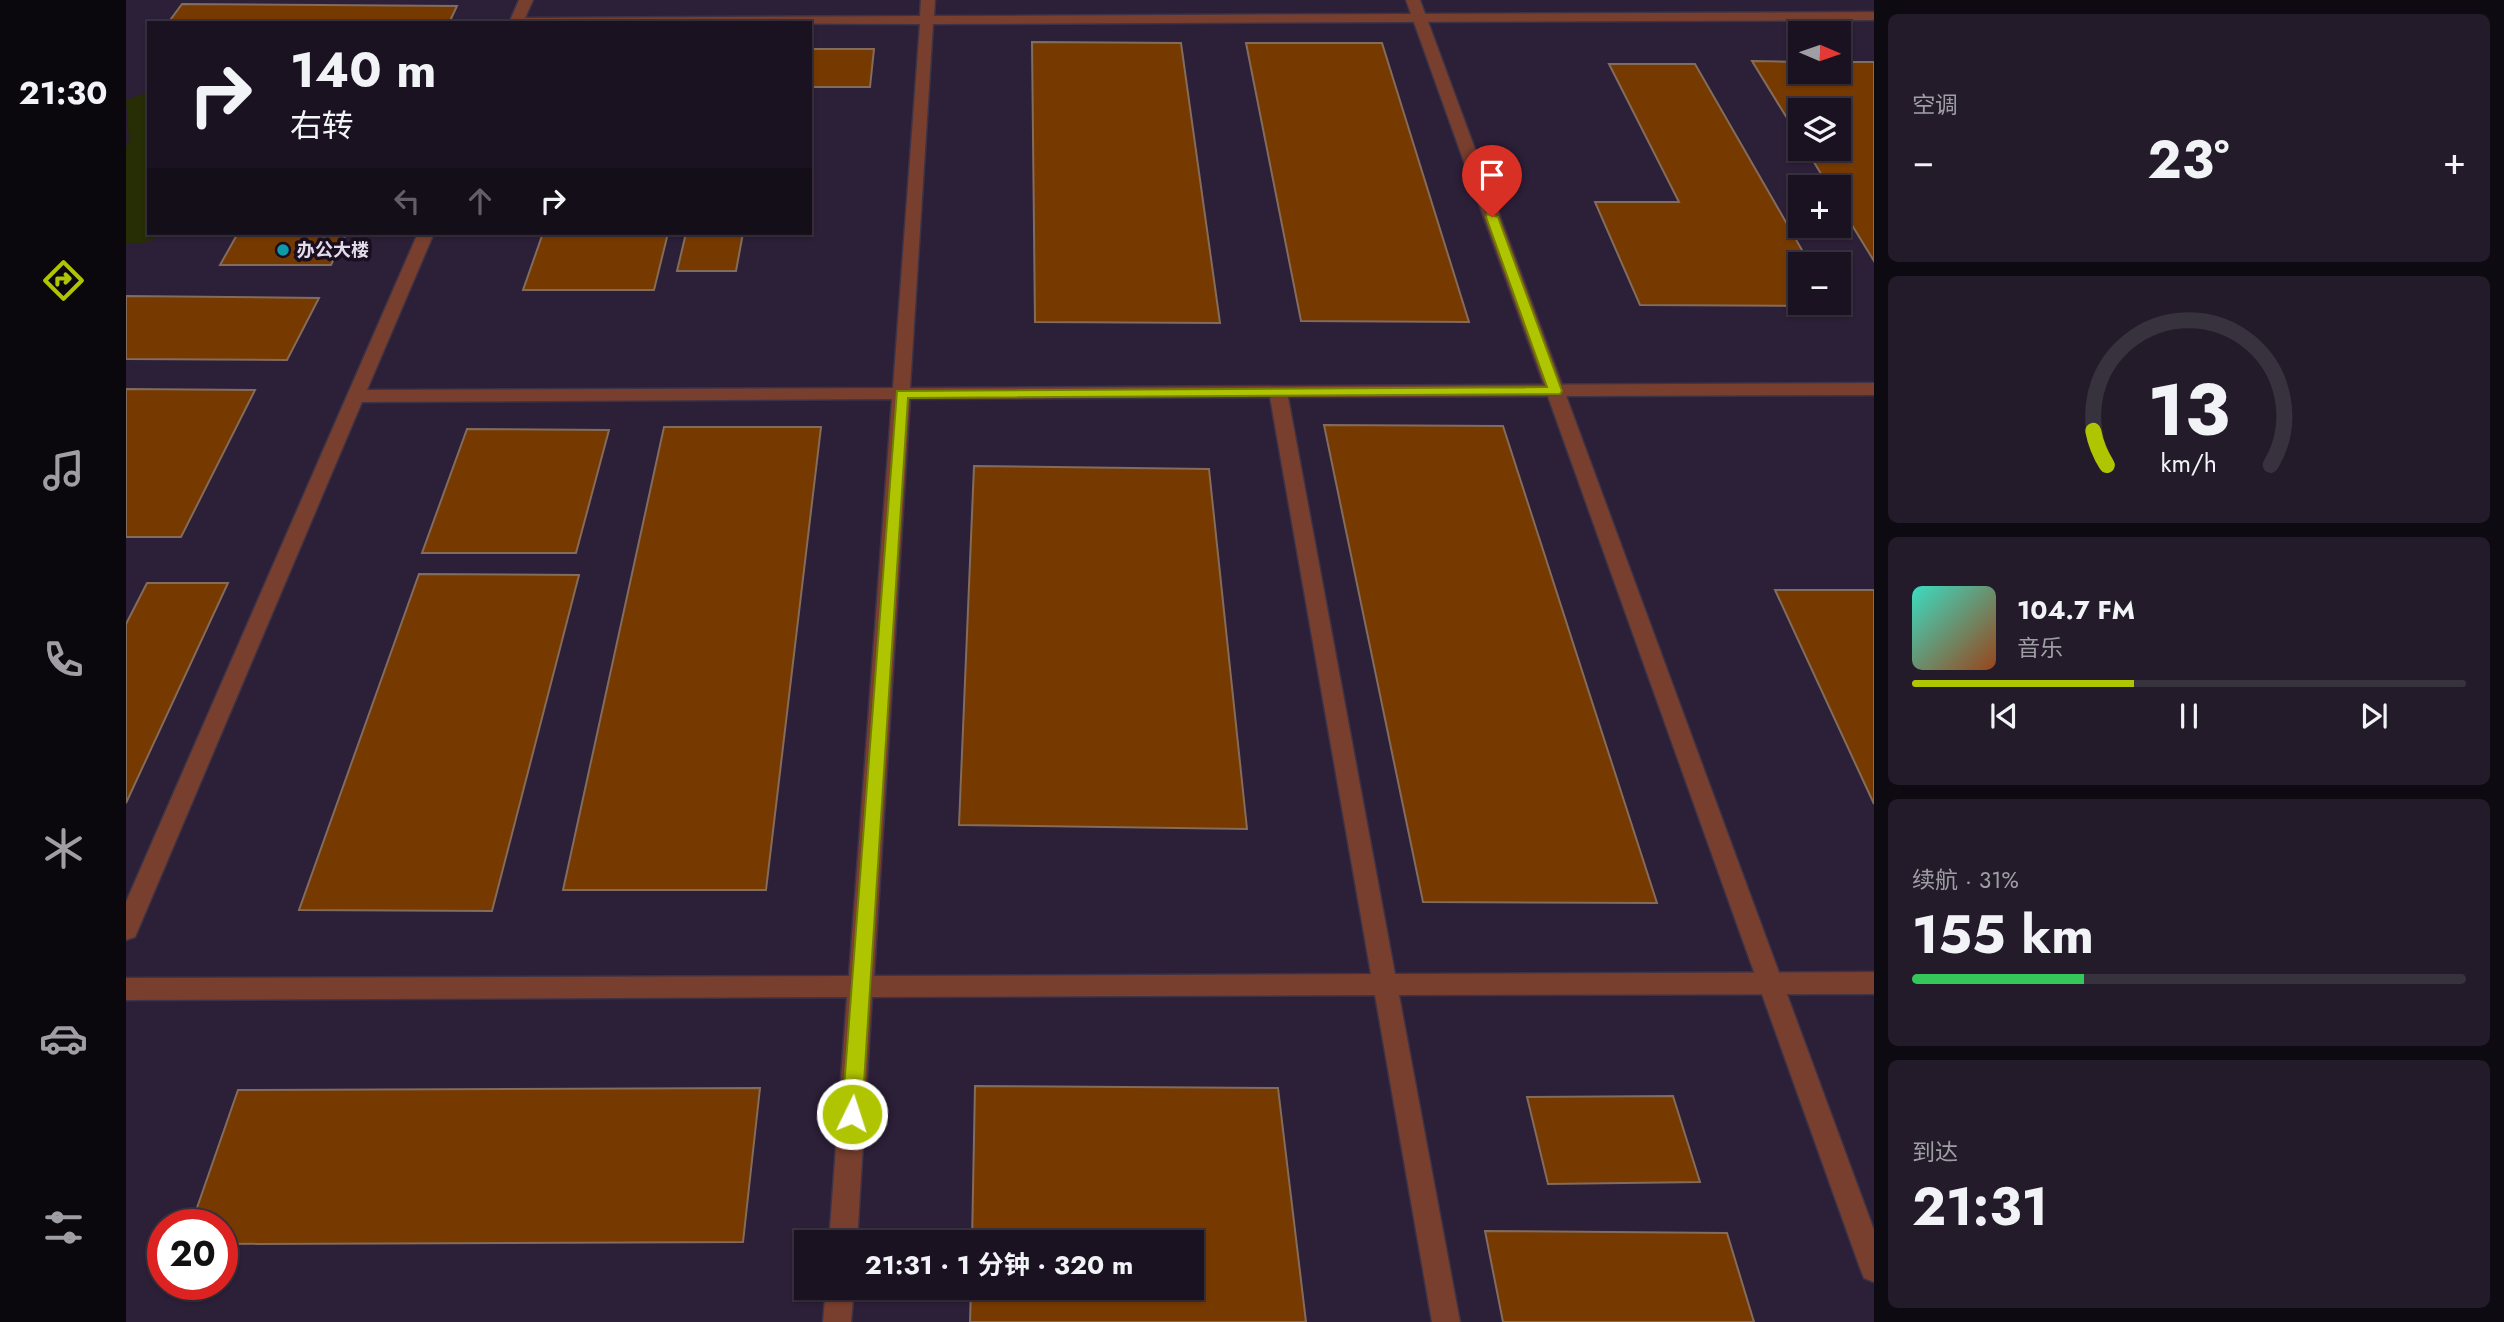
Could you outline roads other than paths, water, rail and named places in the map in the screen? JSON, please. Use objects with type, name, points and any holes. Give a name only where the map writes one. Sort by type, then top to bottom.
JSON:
[{"type":"street","points":[[516,21],[526,0]]},
{"type":"street","points":[[550,21],[928,10],[1416,9],[1874,16]]},
{"type":"street","points":[[1416,9],[1874,1268]]},
{"type":"street","points":[[844,1230],[928,10]]},
{"type":"street","points":[[126,930],[425,235]]},
{"type":"street","points":[[356,396],[1874,389]]},
{"type":"street","points":[[1278,392],[1446,1322]]},
{"type":"street","points":[[126,989],[1874,983]]},
{"type":"street","points":[[837,1322],[839,1300]]},
{"type":"place","name":"办公大楼","points":[[283,250]]}]
